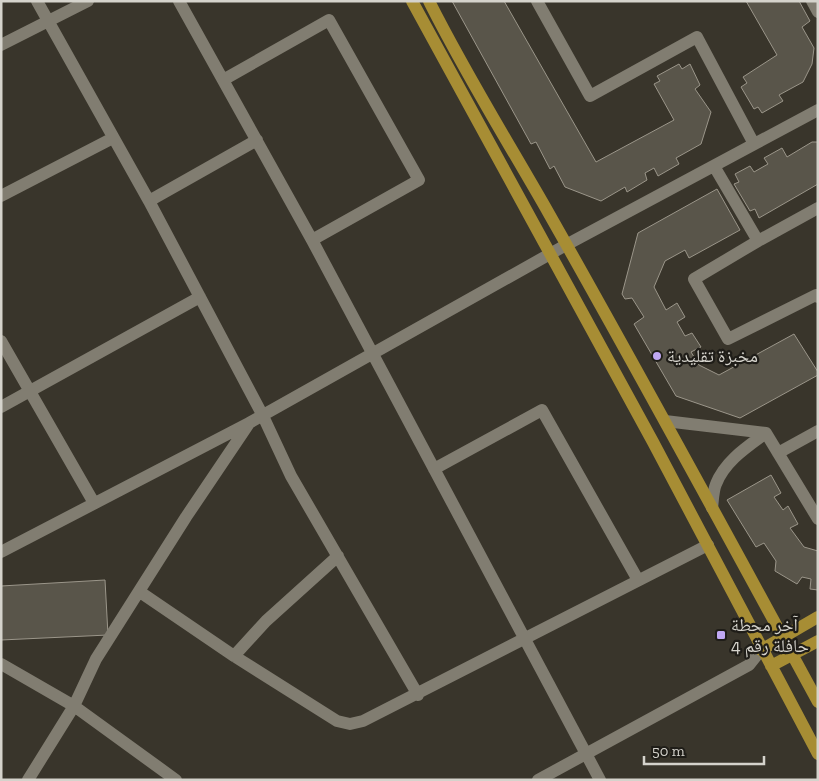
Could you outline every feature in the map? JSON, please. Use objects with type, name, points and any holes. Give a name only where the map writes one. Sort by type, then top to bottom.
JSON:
[{"type":"main road","points":[[412,1],[708,545],[761,650],[818,754]]},
{"type":"main road","points":[[429,1],[503,138],[566,245],[665,421],[818,702]]},
{"type":"main road","points":[[761,650],[818,617]]},
{"type":"main road","points":[[770,666],[818,641]]},
{"type":"street","points":[[37,1],[149,201],[263,416],[291,476],[418,695]]},
{"type":"street","points":[[1,46],[88,1]]},
{"type":"street","points":[[179,1],[312,240],[600,780]]},
{"type":"street","points":[[537,1],[590,96],[696,37],[754,144]]},
{"type":"street","points":[[812,1],[818,12]]},
{"type":"street","points":[[223,80],[329,20],[419,180],[312,240]]},
{"type":"street","points":[[1,552],[263,416],[566,245],[818,110]]},
{"type":"street","points":[[798,121],[818,123]]},
{"type":"street","points":[[1,196],[113,138]]},
{"type":"street","points":[[149,201],[257,140]]},
{"type":"street","points":[[714,166],[758,241]]},
{"type":"street","points":[[818,208],[694,279],[728,339],[816,295],[818,297]]},
{"type":"street","points":[[1,407],[200,297]]},
{"type":"street","points":[[1,341],[94,503]]},
{"type":"street","points":[[434,469],[542,410],[638,580]]},
{"type":"street","points":[[665,421],[766,433]]},
{"type":"street","points":[[28,780],[74,706],[96,659],[186,517],[249,423]]},
{"type":"street","points":[[778,453],[818,431]]},
{"type":"street","points":[[766,433],[818,519]]},
{"type":"street","points":[[712,508],[716,484],[727,466],[740,453],[766,433]]},
{"type":"street","points":[[140,592],[234,656],[337,721],[350,724],[362,721],[418,695],[708,545]]},
{"type":"street","points":[[234,656],[266,621],[338,556]]},
{"type":"street","points":[[538,780],[749,665],[761,650]]},
{"type":"street","points":[[1,664],[74,706],[163,776],[176,780]]},
{"type":"street","points":[[749,665],[770,666]]},
{"type":"building","points":[[452,1],[504,1],[596,162],[674,120],[654,84],[660,81],[657,76],[679,64],[682,69],[690,64],[700,85],[695,89],[711,112],[701,144],[676,158],[679,164],[658,176],[654,168],[645,173],[647,180],[627,192],[625,187],[601,201],[565,187],[554,166],[550,169],[536,142],[531,144]]},
{"type":"building","points":[[746,1],[799,1],[810,21],[802,27],[814,48],[812,64],[803,82],[779,95],[783,101],[762,113],[758,107],[754,109],[741,87],[747,83],[743,77],[777,55]]},
{"type":"building","points":[[812,142],[818,142],[818,184],[759,218],[755,209],[750,211],[734,184],[739,182],[735,174],[750,166],[754,172],[768,164],[764,158],[782,148],[787,157]]},
{"type":"building","points":[[717,189],[740,230],[689,258],[685,250],[665,261],[654,287],[666,310],[677,303],[685,317],[677,322],[685,336],[692,333],[701,347],[691,352],[699,365],[719,375],[794,334],[818,372],[818,375],[740,418],[676,396],[634,324],[644,317],[632,298],[625,299],[622,294],[638,233]]},
{"type":"building","points":[[771,475],[781,493],[774,497],[783,510],[788,506],[798,524],[790,528],[804,547],[818,551],[818,590],[810,589],[811,579],[802,577],[797,584],[775,571],[776,561],[764,543],[756,547],[727,500]]},
{"type":"building","points":[[105,580],[108,635],[1,640],[1,586]]},
{"type":"place","name":"مخبزة تقليدية","points":[[657,356]]},
{"type":"place","name":"آخر محطة حافلة رقم 4","points":[[721,635]]}]
